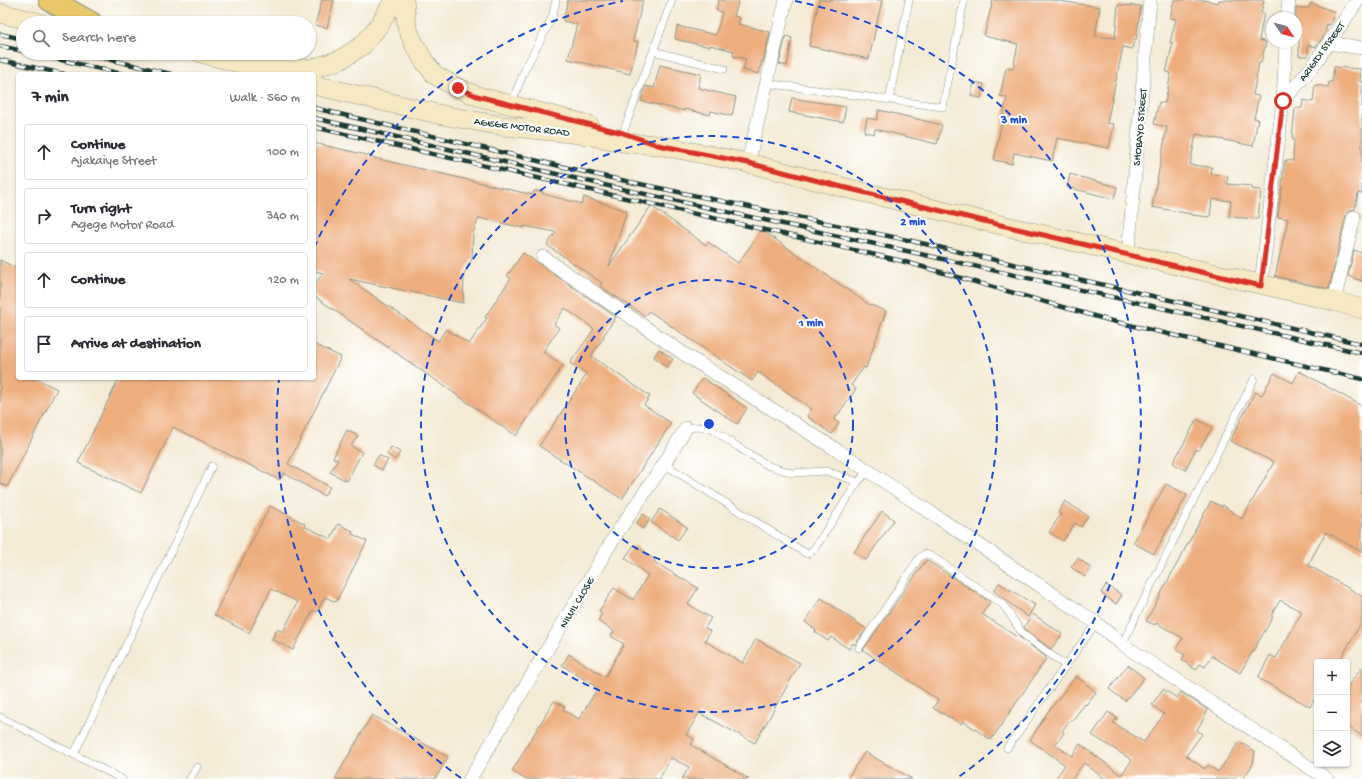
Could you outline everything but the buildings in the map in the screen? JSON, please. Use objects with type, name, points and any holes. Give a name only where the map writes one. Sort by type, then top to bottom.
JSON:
[{"type":"highway","points":[[50,0],[79,16]]},
{"type":"main road","points":[[257,68],[311,69],[340,60],[363,45],[380,24],[394,0]]},
{"type":"main road","points":[[404,0],[407,27],[414,44],[424,61],[435,75],[458,88],[477,96],[623,133],[658,145]]},
{"type":"main road","points":[[0,13],[16,17]]},
{"type":"main road","points":[[227,60],[271,72]]},
{"type":"main road","name":"AGEGE MOTOR ROAD","points":[[316,85],[450,116],[503,126],[580,134],[628,143],[658,145],[748,163],[860,192],[1261,286],[1334,301],[1362,309]]},
{"type":"street","points":[[748,163],[786,0]]},
{"type":"street","name":"SHOBAYO STREET","points":[[1128,255],[1150,0]]},
{"type":"street","points":[[1288,12],[1289,0]]},
{"type":"street","name":"ARIGIDI STREET","points":[[1283,101],[1313,66],[1358,0]]},
{"type":"street","points":[[1329,43],[1362,48]]},
{"type":"street","points":[[1261,286],[1283,101],[1286,48]]},
{"type":"street","points":[[1334,301],[1354,217]]},
{"type":"street","points":[[543,257],[687,356],[837,450],[1096,624],[1122,644],[1327,779]]},
{"type":"street","name":"NIWIL CLOSE","points":[[470,779],[615,536],[664,464],[686,428]]},
{"type":"lane","points":[[511,105],[525,69],[552,18],[556,0]]},
{"type":"lane","points":[[623,133],[672,0]]},
{"type":"lane","points":[[889,100],[909,0]]},
{"type":"lane","points":[[767,82],[772,84],[942,107],[964,0]]},
{"type":"lane","points":[[653,51],[724,68]]},
{"type":"lane","points":[[1122,644],[1254,379]]},
{"type":"lane","points":[[686,428],[699,427],[712,429],[770,466],[792,473],[826,471],[858,482]]},
{"type":"lane","points":[[664,464],[807,554],[814,549],[858,482],[868,471]]},
{"type":"lane","points":[[74,754],[212,466]]},
{"type":"lane","points":[[859,648],[919,558],[925,554],[931,556],[1002,604],[1008,610],[1019,630],[1024,635],[1066,666]]},
{"type":"lane","points":[[1007,748],[1096,624]]},
{"type":"lane","points":[[0,726],[2,718],[122,779]]},
{"type":"lane","points":[[190,779],[197,767]]},
{"type":"railway","points":[[0,34],[16,37]]},
{"type":"railway","points":[[0,46],[16,49]]},
{"type":"railway","points":[[0,60],[55,72]]},
{"type":"railway","points":[[61,60],[113,72]]},
{"type":"railway","points":[[112,60],[163,72]]},
{"type":"railway","points":[[316,108],[602,176],[912,241],[1362,344]]},
{"type":"railway","points":[[316,118],[613,187],[1362,353]]},
{"type":"railway","points":[[316,127],[902,261],[1108,320],[1362,379]]},
{"type":"route","points":[[458,88],[477,96],[623,133],[658,145],[748,163],[971,218],[1261,286],[1283,101]]}]
